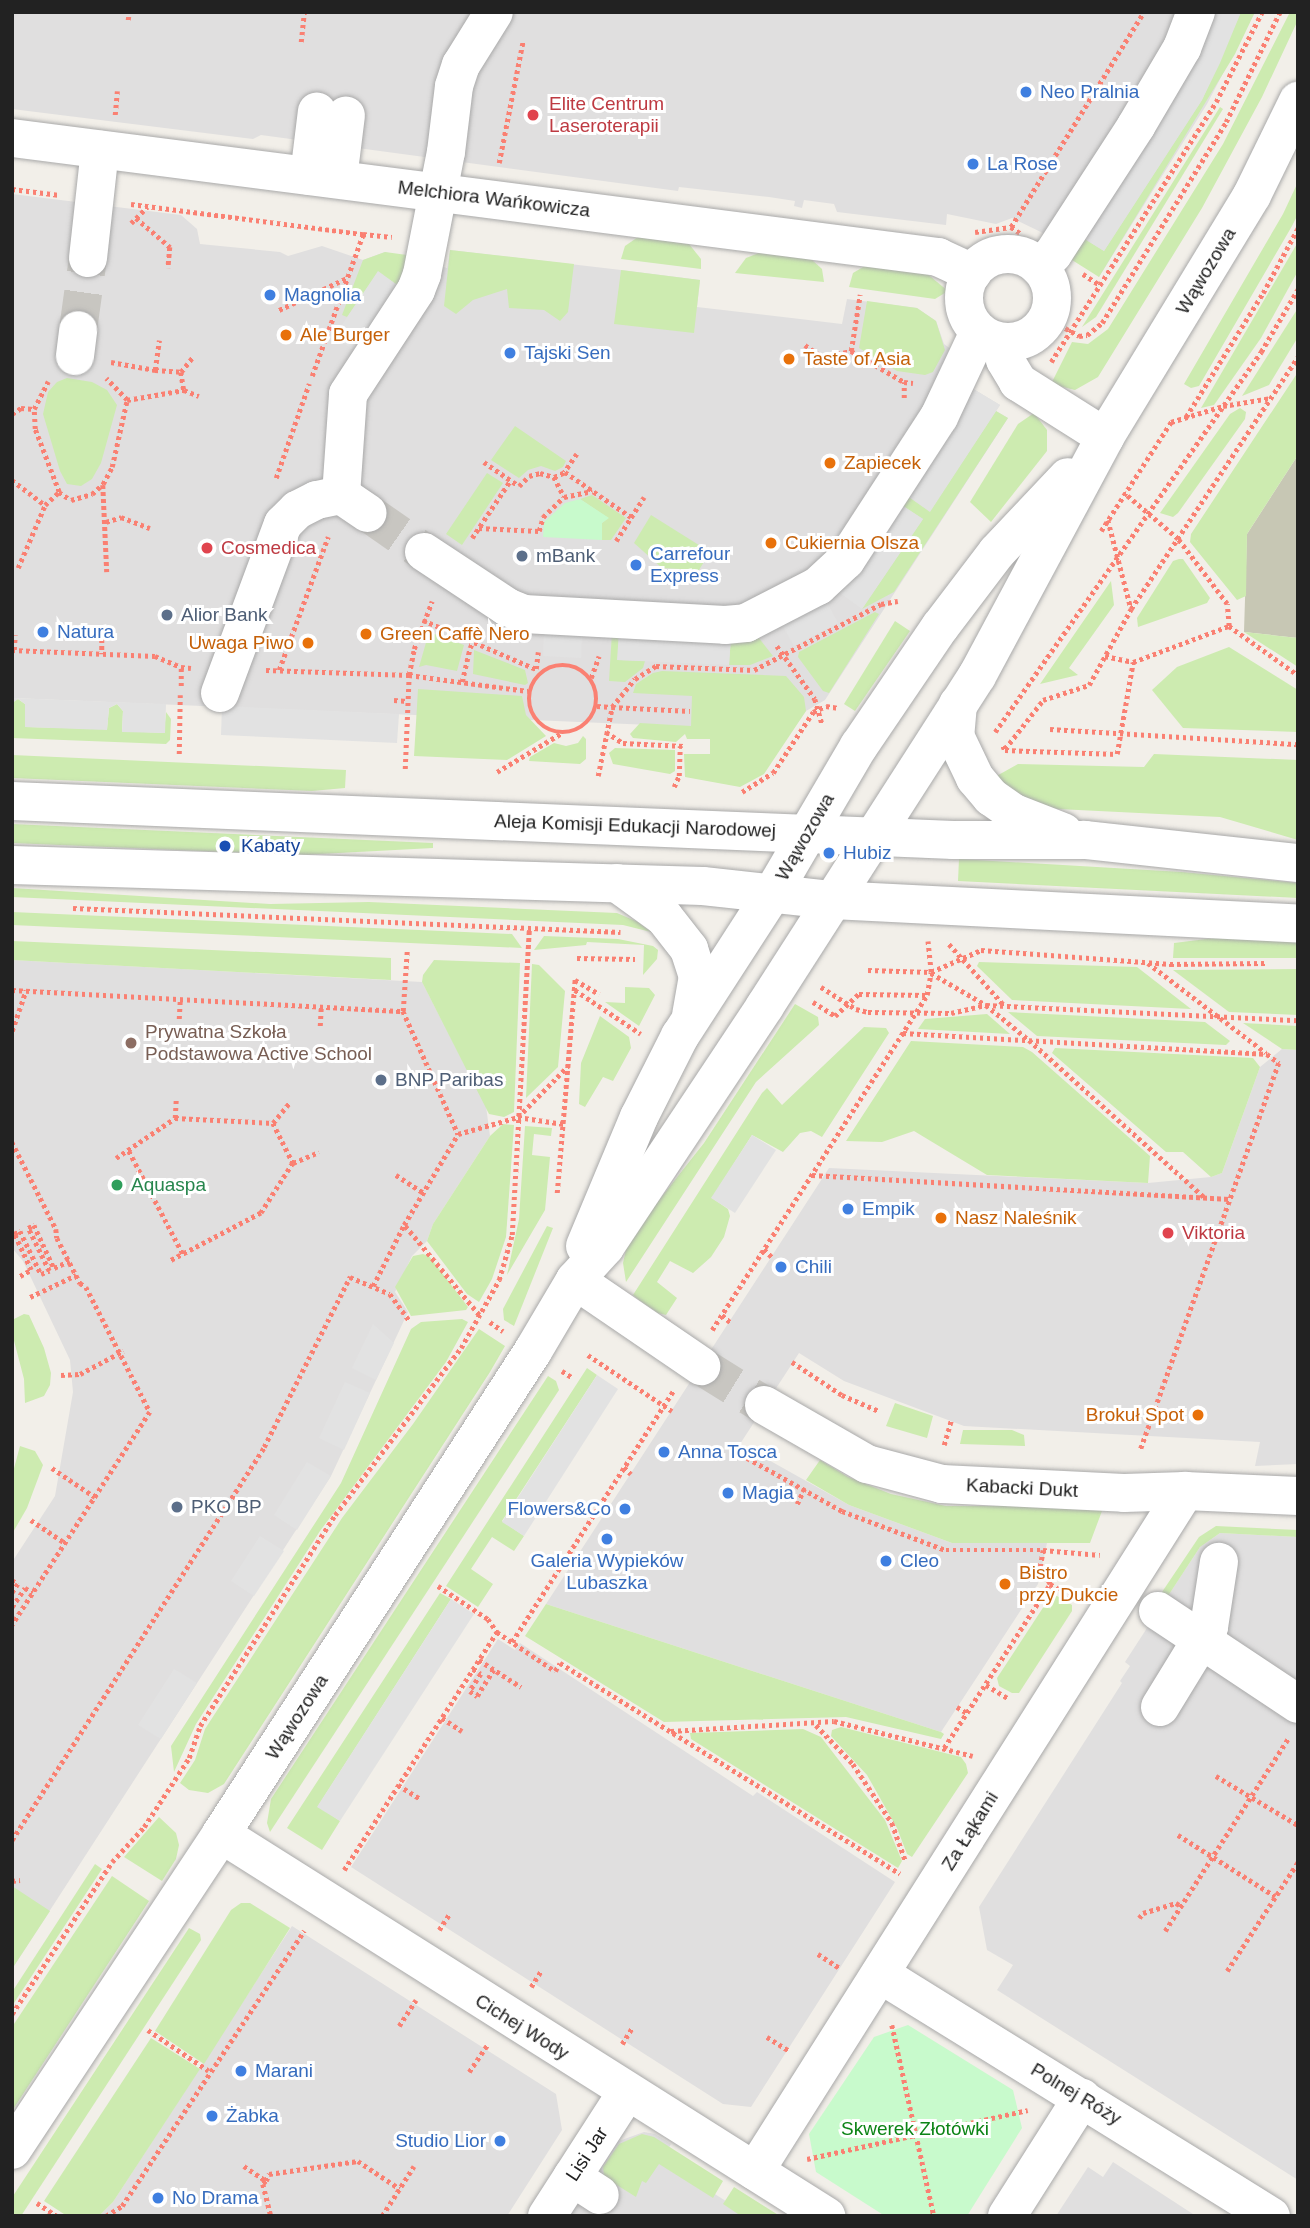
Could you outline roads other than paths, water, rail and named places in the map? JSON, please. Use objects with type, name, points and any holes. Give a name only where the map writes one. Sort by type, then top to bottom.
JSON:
[{"type":"street","points":[[219,693],[283,524],[297,510],[317,500],[353,503],[348,394],[416,290],[429,241],[454,86],[461,65],[494,12]]},
{"type":"street","points":[[1039,267],[1053,254],[1136,126],[1182,48],[1196,12]]},
{"type":"street","name":"Wąwozowa","points":[[12,2150],[221,1834],[533,1351],[575,1280],[605,1247],[976,676],[1105,437],[1252,195],[1298,101]]},
{"type":"street","points":[[323,178],[332,113]]},
{"type":"street","name":"Melchiora Wańkowicza","points":[[12,138],[107,139],[323,178],[938,257],[972,273]]},
{"type":"street","points":[[88,258],[94,199],[107,139]]},
{"type":"street","points":[[993,337],[1023,340],[1036,332],[1059,325],[1052,292],[1039,267],[1026,258],[999,255],[986,260],[972,273],[964,295],[965,309],[993,337],[1018,383],[1105,437]]},
{"type":"street","points":[[448,555],[507,607],[536,617],[725,625],[746,622],[818,586],[846,560],[993,337]]},
{"type":"street","name":"Wąwozowa","points":[[575,1280],[587,1241],[639,1117],[690,1021],[772,894],[859,746],[940,627],[997,552],[1105,437]]},
{"type":"street","name":"Wąwozowa","points":[[958,704],[954,736],[975,778],[991,797],[1014,813],[1085,840]]},
{"type":"street","name":"Aleja Komisji Edukacji Narodowej","points":[[12,801],[978,841],[1085,840],[1298,863]]},
{"type":"street","points":[[12,865],[703,886],[832,900],[1298,924]]},
{"type":"street","points":[[617,883],[664,917],[689,949],[698,976],[690,1021]]},
{"type":"street","points":[[575,1280],[697,1363]]},
{"type":"street","name":"Kabacki Dukt","points":[[764,1405],[867,1464],[942,1484],[1124,1493],[1185,1491],[1298,1496]]},
{"type":"street","name":"Za Łąkami","points":[[755,2171],[863,1972],[1185,1491]]},
{"type":"street","points":[[1160,1707],[1203,1641],[1209,1627],[1219,1562]]},
{"type":"street","points":[[1158,1611],[1203,1641],[1296,1716]]},
{"type":"street","name":"Cichej Wody","points":[[221,1834],[826,2216]]},
{"type":"street","name":"Polnej Róży","points":[[863,1972],[1082,2098],[1271,2216]]},
{"type":"street","name":"Lisi Jar","points":[[547,2216],[586,2186],[627,2092]]},
{"type":"street","points":[[1007,2216],[1082,2098]]},
{"type":"tunnel","points":[[78,330],[88,258]]},
{"type":"tunnel","points":[[368,513],[424,552]]},
{"type":"tunnel","points":[[701,1366],[764,1405]]},
{"type":"place","name":"Neo Pralnia","points":[[1026,92]]},
{"type":"place","name":"Elite Centrum Laseroterapii","points":[[533,115]]},
{"type":"place","name":"La Rose","points":[[973,164]]},
{"type":"place","name":"Magnolia","points":[[270,295]]},
{"type":"place","name":"Ale Burger","points":[[286,335]]},
{"type":"place","name":"Tajski Sen","points":[[510,353]]},
{"type":"place","name":"Taste of Asia","points":[[789,359]]},
{"type":"place","name":"Zapiecek","points":[[830,463]]},
{"type":"place","name":"Cukiernia Olsza","points":[[771,543]]},
{"type":"place","name":"Cosmedica","points":[[207,548]]},
{"type":"place","name":"mBank","points":[[522,556]]},
{"type":"place","name":"Carrefour Express","points":[[636,565]]},
{"type":"place","name":"Alior Bank","points":[[167,615]]},
{"type":"place","name":"Natura","points":[[43,632]]},
{"type":"place","name":"Green Caffè Nero","points":[[366,634]]},
{"type":"place","name":"Uwaga Piwo","points":[[308,643]]},
{"type":"place","name":"Kabaty","points":[[225,846]]},
{"type":"place","name":"Hubiz","points":[[829,853]]},
{"type":"place","name":"Prywatna Szkoła Podstawowa Active School","points":[[131,1043]]},
{"type":"place","name":"BNP Paribas","points":[[381,1080]]},
{"type":"place","name":"Aquaspa","points":[[117,1185]]},
{"type":"place","name":"Empik","points":[[848,1209]]},
{"type":"place","name":"Nasz Naleśnik","points":[[941,1218]]},
{"type":"place","name":"Viktoria","points":[[1168,1233]]},
{"type":"place","name":"Chili","points":[[781,1267]]},
{"type":"place","name":"Brokuł Spot","points":[[1198,1415]]},
{"type":"place","name":"Anna Tosca","points":[[664,1452]]},
{"type":"place","name":"Magia","points":[[728,1493]]},
{"type":"place","name":"PKO BP","points":[[177,1507]]},
{"type":"place","name":"Flowers&Co","points":[[625,1509]]},
{"type":"place","name":"Galeria Wypieków Lubaszka","points":[[607,1539]]},
{"type":"place","name":"Cleo","points":[[886,1561]]},
{"type":"place","name":"Bistro przy Dukcie","points":[[1005,1584]]},
{"type":"place","name":"Marani","points":[[241,2071]]},
{"type":"place","name":"Żabka","points":[[212,2116]]},
{"type":"place","name":"Studio Lior","points":[[500,2141]]},
{"type":"place","name":"No Drama","points":[[158,2198]]},
{"type":"park label","name":"Skwerek Złotówki","points":[[915,2129]]}]
